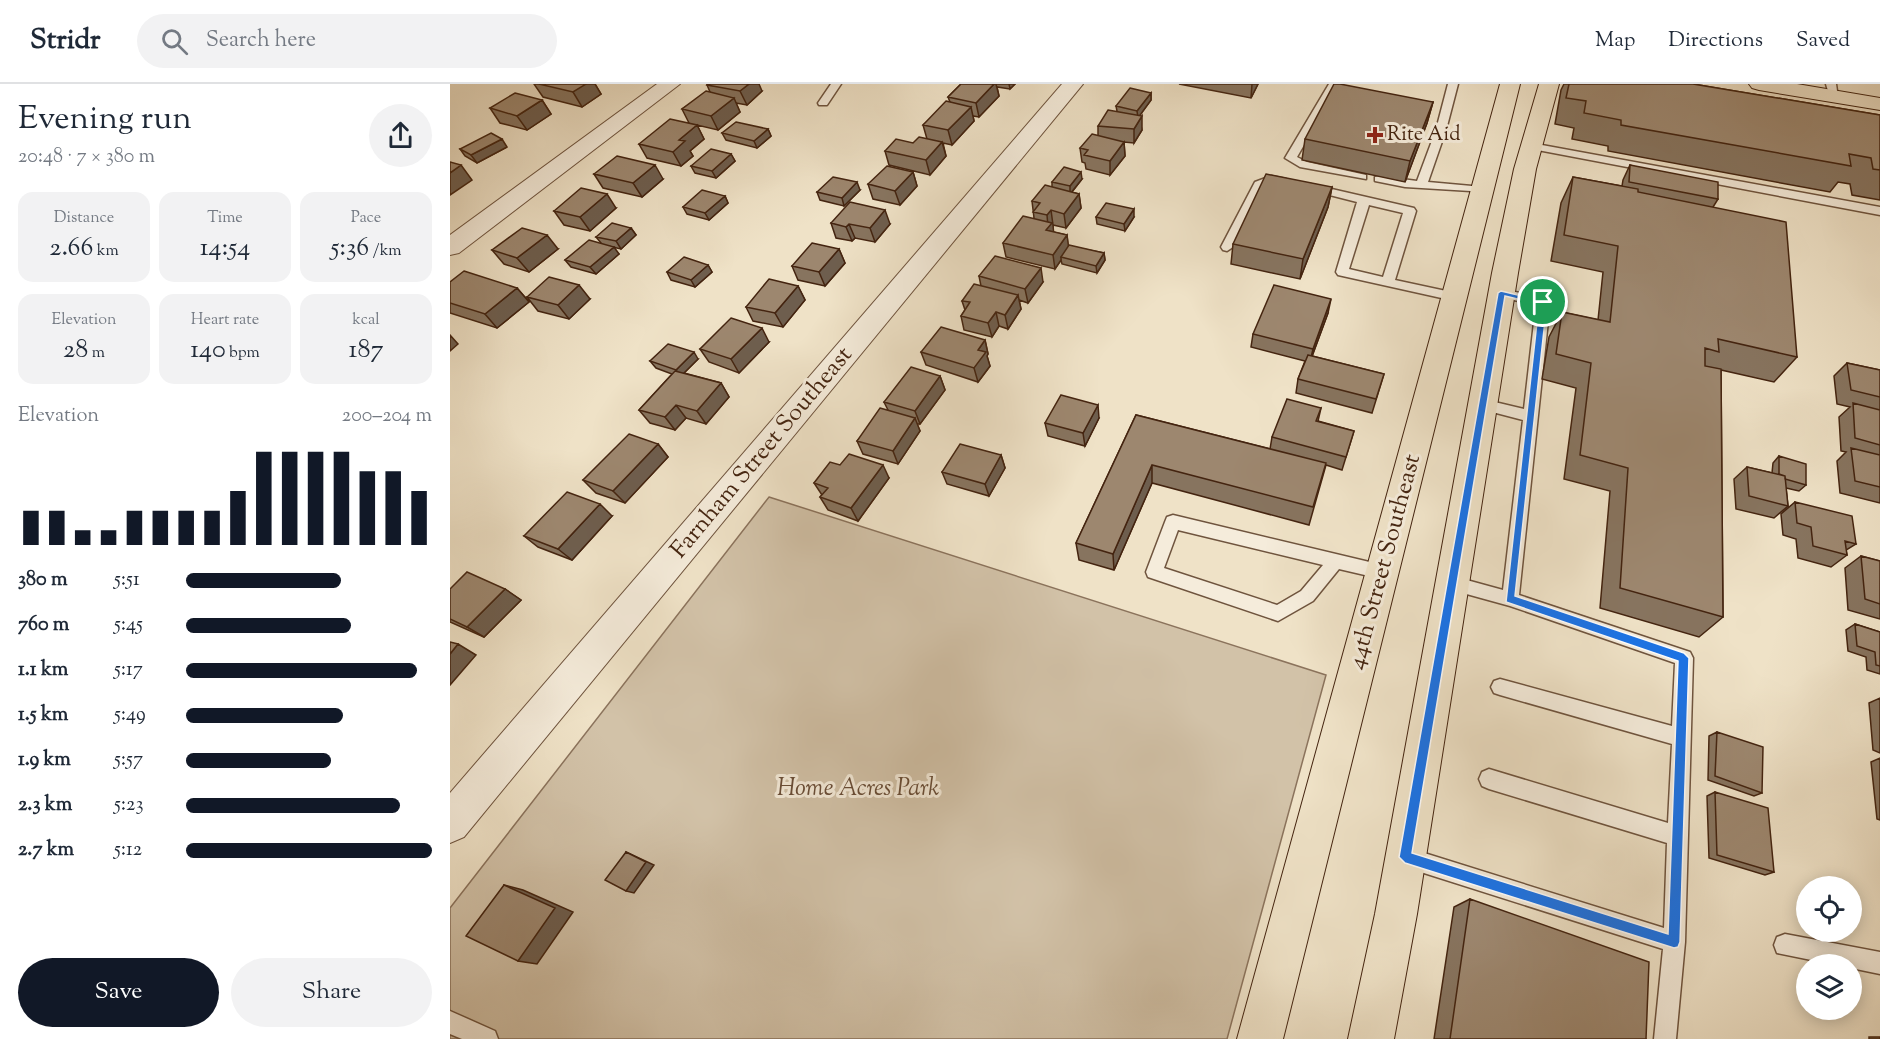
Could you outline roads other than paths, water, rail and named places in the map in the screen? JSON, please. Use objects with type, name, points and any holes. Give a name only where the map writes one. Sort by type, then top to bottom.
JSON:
[{"type":"main road","name":"44th Street Southeast","points":[[1260,1039],[1510,84]]},
{"type":"main road","points":[[1371,1039],[1405,857],[1501,293],[1531,146],[1549,84]]},
{"type":"main road","points":[[1759,84],[1832,90],[1880,104]]},
{"type":"street","points":[[450,247],[670,84]]},
{"type":"street","name":"Farnham Street Southeast","points":[[450,823],[1073,84]]},
{"type":"lane","points":[[824,103],[836,84]]},
{"type":"lane","points":[[1334,84],[1291,158],[1304,165],[1362,177]]},
{"type":"lane","points":[[1422,184],[1441,130],[1453,84]]},
{"type":"lane","points":[[1531,146],[1880,211]]},
{"type":"lane","points":[[1227,247],[1259,184],[1271,179],[1296,184],[1410,211],[1388,283]]},
{"type":"lane","points":[[1379,179],[1405,184],[1483,190]]},
{"type":"lane","points":[[1364,200],[1342,272],[1455,297]]},
{"type":"lane","points":[[1501,293],[1543,302],[1510,599]]},
{"type":"lane","points":[[1482,404],[1530,416]]},
{"type":"lane","points":[[1336,561],[1307,596],[1278,613],[1154,572],[1173,522],[1382,572]]},
{"type":"lane","points":[[1452,583],[1510,599],[1684,658],[1674,942],[1665,1039]]},
{"type":"lane","points":[[1500,687],[1681,738]]},
{"type":"lane","points":[[1489,778],[1677,836]]},
{"type":"lane","points":[[1405,857],[1674,942]]},
{"type":"lane","points":[[1785,945],[1880,963]]},
{"type":"lane","points":[[450,1022],[487,1039]]},
{"type":"place","name":"Rite Aid","points":[[1375,135]]},
{"type":"park label","name":"Home Acres Park","points":[[858,789]]}]
